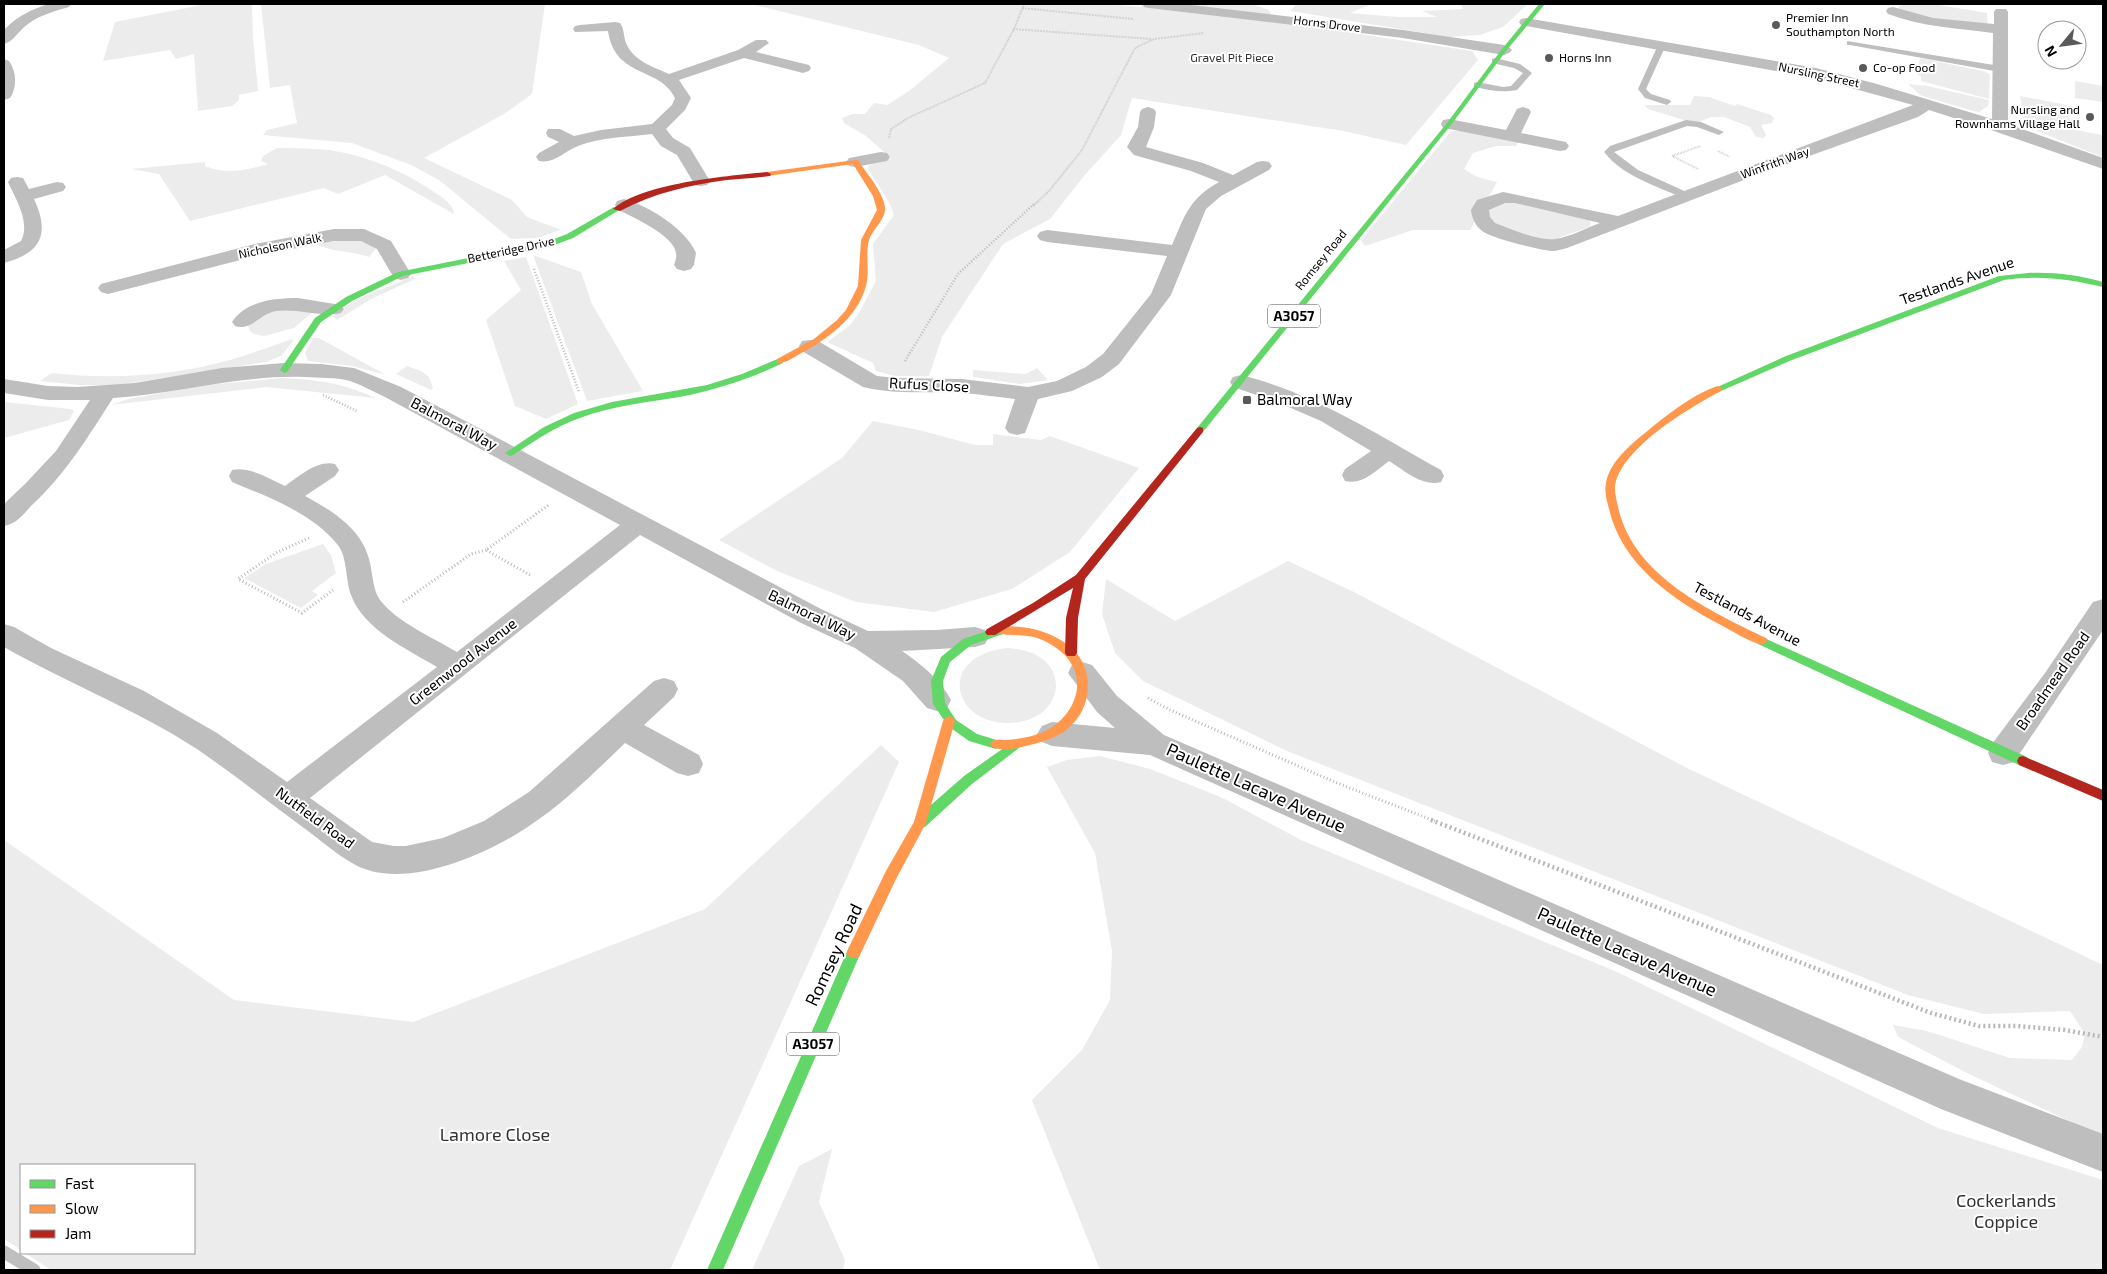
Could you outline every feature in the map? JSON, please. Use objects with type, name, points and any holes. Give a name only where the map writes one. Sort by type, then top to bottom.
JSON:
[{"type":"street","points":[[4,40],[17,25],[30,17],[64,4]]},
{"type":"street","name":"Horns Drove","points":[[1149,4],[1403,34],[1500,56]]},
{"type":"street","points":[[1277,18],[1284,4]]},
{"type":"street","name":"Romsey Road","points":[[983,635],[1037,606],[1080,578],[1449,124],[1526,22],[1542,4]]},
{"type":"street","points":[[1983,10],[2001,8],[2000,127]]},
{"type":"street","points":[[1893,11],[1913,19],[1933,23],[2001,29]]},
{"type":"street","points":[[4,16],[30,17]]},
{"type":"street","points":[[545,157],[572,142],[601,135],[657,128],[679,108],[684,98],[681,89],[668,79],[639,67],[627,58],[619,47],[617,21],[580,29]]},
{"type":"street","name":"Nursling Street","points":[[1526,22],[1816,73],[1871,86],[2000,127],[2103,164]]},
{"type":"street","points":[[668,79],[743,53],[761,43]]},
{"type":"street","points":[[743,53],[803,68]]},
{"type":"street","points":[[4,64],[8,88],[4,95]]},
{"type":"street","name":"Winfrith Way","points":[[1621,222],[1515,198],[1495,199],[1484,204],[1480,210],[1481,218],[1488,227],[1500,232],[1539,243],[1553,245],[1567,242],[1621,222],[1756,169],[1912,112],[1928,104]]},
{"type":"street","points":[[1148,112],[1146,128],[1136,147],[1140,151],[1197,167],[1234,182]]},
{"type":"street","points":[[1511,136],[1523,112]]},
{"type":"street","points":[[1449,124],[1560,146]]},
{"type":"street","points":[[657,128],[667,142],[684,152],[701,181]]},
{"type":"street","points":[[554,133],[572,142]]},
{"type":"street","name":"Betteridge Drive","points":[[284,370],[318,320],[348,298],[401,274],[546,245],[570,236],[624,205],[655,193],[701,181],[796,171],[881,157]]},
{"type":"street","points":[[510,454],[544,430],[586,412],[622,403],[706,388],[762,369],[810,346],[848,313],[858,298],[864,280],[866,233],[881,212],[880,202],[855,162]]},
{"type":"street","name":"Rufus Close","points":[[810,346],[871,382],[891,385],[962,386],[1028,394],[1064,386],[1094,372],[1111,358],[1161,295],[1198,207],[1215,192],[1263,166]]},
{"type":"street","points":[[4,257],[28,244],[33,233],[33,222],[20,189],[58,187]]},
{"type":"street","points":[[624,205],[666,229],[679,240],[686,254],[684,265]]},
{"type":"street","name":"Nicholson Walk","points":[[108,288],[145,286],[255,250],[334,235],[364,235],[384,245],[401,274]]},
{"type":"street","points":[[1047,236],[1179,252]]},
{"type":"street","name":"Testlands Avenue","points":[[2103,285],[2050,273],[2025,273],[2002,278],[1762,368],[1706,395],[1655,429],[1624,459],[1612,479],[1610,502],[1615,527],[1632,553],[1652,574],[1678,595],[1708,614],[2003,753],[2103,796]]},
{"type":"street","points":[[242,322],[256,310],[279,306],[312,304],[334,308]]},
{"type":"street","name":"Balmoral Way","points":[[4,386],[48,393],[106,392],[135,390],[254,371],[321,371],[354,375],[393,392],[811,616],[865,641],[913,673],[943,710]]},
{"type":"street","points":[[1241,382],[1285,397],[1329,416],[1432,476]]},
{"type":"street","points":[[4,518],[32,492],[64,456],[106,392]]},
{"type":"street","points":[[1017,428],[1028,394]]},
{"type":"street","points":[[1354,474],[1388,450]]},
{"type":"street","points":[[287,496],[327,470]]},
{"type":"street","points":[[241,476],[287,496],[334,526],[345,536],[354,550],[364,596],[382,617],[458,666]]},
{"type":"street","name":"Greenwood Avenue","points":[[288,798],[638,524]]},
{"type":"street","name":"Romsey Road","points":[[1077,663],[1072,618],[1080,578]]},
{"type":"street","name":"Broadmead Road","points":[[2003,753],[2055,681],[2103,609]]},
{"type":"street","points":[[1013,630],[1035,633],[1055,641],[1077,663],[1084,690],[1080,706],[1068,722],[1052,734],[1034,741],[1015,745],[995,744],[977,740],[961,732],[943,710],[937,678],[943,663],[954,650],[983,635],[1013,630]]},
{"type":"street","name":"Nutfield Road","points":[[4,634],[41,655],[134,698],[207,741],[364,854],[394,860],[426,857],[462,847],[495,832],[538,804],[664,689]]},
{"type":"street","name":"Balmoral Way","points":[[865,641],[937,640],[983,635]]},
{"type":"street","name":"Paulette Lacave Avenue","points":[[1077,663],[1107,704],[1153,743],[1954,1096],[2103,1153]]},
{"type":"street","name":"Romsey Road","points":[[715,1270],[845,969],[891,875],[920,823],[943,710]]},
{"type":"street","points":[[623,727],[688,764]]},
{"type":"street","name":"Paulette Lacave Avenue","points":[[1052,734],[1153,743]]},
{"type":"street","name":"Romsey Road","points":[[920,823],[968,780],[1015,745]]},
{"type":"lane","points":[[1850,43],[2000,69]]},
{"type":"lane","points":[[1662,46],[1642,89],[1648,96],[1667,102]]},
{"type":"lane","points":[[1478,85],[1503,90],[1514,88],[1528,73],[1500,56]]},
{"type":"lane","points":[[1687,196],[1614,158],[1609,152],[1613,148],[1686,123],[1698,124],[1719,132]]},
{"type":"path","points":[[881,157],[892,155],[888,142],[891,129],[908,118],[985,83],[1013,30],[1024,4]]},
{"type":"path","points":[[1013,30],[1154,39],[1208,32]]},
{"type":"path","points":[[891,385],[958,274],[1049,191],[1082,150],[1135,48],[1154,39]]},
{"type":"path","points":[[1705,145],[1672,156],[1723,182]]},
{"type":"path","points":[[1714,149],[1756,169]]},
{"type":"path","points":[[527,249],[586,412]]},
{"type":"path","points":[[382,617],[471,554],[486,550],[573,488]]},
{"type":"path","points":[[334,526],[276,553],[238,579],[302,613],[358,573]]},
{"type":"path","points":[[486,550],[555,589]]},
{"type":"path","points":[[1140,694],[1170,710],[1337,783],[1931,1013],[1979,1026],[2017,1026],[2066,1030],[2103,1037]]},
{"type":"green space","points":[[207,4],[252,4],[258,91],[239,95],[239,100],[232,106],[198,111],[194,54],[176,59],[170,50],[103,61],[115,22]]},
{"type":"green space","points":[[261,4],[545,4],[532,94],[504,114],[424,158],[512,200],[527,217],[561,230],[537,238],[511,239],[439,180],[411,165],[352,143],[263,135],[267,130],[297,123],[290,85],[270,88]]},
{"type":"green space","name":"Gravel Pit Piece","points":[[751,4],[1102,4],[1141,7],[1143,4],[1252,4],[1269,10],[1274,21],[1472,51],[1478,60],[1406,145],[1343,131],[1132,98],[1121,135],[1084,176],[1050,219],[1003,244],[942,337],[929,376],[895,376],[876,371],[873,363],[827,342],[849,326],[859,313],[876,281],[873,244],[894,215],[889,202],[868,169],[869,165],[891,158],[866,136],[844,123],[842,118],[853,114],[865,114],[874,103],[887,105],[909,91],[949,58],[919,45]]},
{"type":"green space","points":[[1297,4],[1371,4],[1350,13],[1399,17],[1437,17],[1422,11],[1463,9],[1461,4],[1528,4],[1503,27],[1479,35],[1449,37],[1290,11]]},
{"type":"green space","points":[[1933,4],[1987,13],[1988,24],[1936,21],[1899,11],[1899,6]]},
{"type":"green space","points":[[1920,58],[1990,74],[1989,99],[1921,81],[1921,76],[1917,75]]},
{"type":"green space","points":[[2075,81],[2103,86],[2103,102],[2075,98]]},
{"type":"green space","points":[[1908,84],[1927,86],[1989,100],[1988,106],[1979,112],[1973,111],[1920,95]]},
{"type":"green space","points":[[1694,96],[1709,97],[1735,106],[1737,104],[1771,115],[1774,118],[1772,123],[1761,125],[1766,135],[1764,138],[1756,137],[1750,127],[1724,117],[1711,117],[1699,122],[1687,121],[1648,109],[1645,105],[1690,105]]},
{"type":"green space","points":[[2020,96],[2067,105],[2070,129],[2103,135],[2103,156],[2025,126]]},
{"type":"green space","points":[[1451,131],[1461,131],[1518,142],[1516,146],[1496,146],[1473,153],[1464,169],[1477,177],[1497,182],[1470,230],[1413,230],[1365,246],[1361,240]]},
{"type":"green space","points":[[277,148],[331,150],[362,157],[393,169],[421,184],[449,204],[454,214],[385,175],[338,194],[324,188],[190,221],[159,174],[131,169],[205,162],[205,166],[213,169],[244,170],[268,164],[261,161],[263,156]]},
{"type":"green space","points":[[1513,201],[1587,218],[1591,223],[1589,227],[1555,239],[1545,239],[1500,228],[1487,219],[1488,208],[1493,204]]},
{"type":"green space","points":[[358,240],[377,247],[369,257],[328,249],[315,244]]},
{"type":"green space","points":[[533,255],[581,272],[592,304],[643,391],[587,401]]},
{"type":"green space","points":[[526,257],[578,404],[546,419],[515,406],[486,320],[521,290],[504,261]]},
{"type":"green space","points":[[413,276],[415,279],[371,299],[337,320],[333,316],[358,299]]},
{"type":"green space","points":[[274,309],[316,309],[294,328],[264,336],[250,331],[248,326],[251,321]]},
{"type":"green space","points":[[313,338],[319,338],[386,375],[352,366],[308,361],[305,353]]},
{"type":"green space","points":[[292,339],[293,341],[281,356],[266,362],[118,385],[80,385],[40,381],[52,373],[119,376],[186,370],[230,360]]},
{"type":"green space","points":[[407,366],[427,375],[433,388],[431,390],[396,374]]},
{"type":"green space","points":[[1037,368],[1048,380],[1020,384],[973,377],[973,370],[1026,374]]},
{"type":"green space","points":[[282,378],[330,383],[376,398],[266,387],[111,405],[128,399],[206,385]]},
{"type":"green space","points":[[4,402],[74,411],[69,420],[4,438]]},
{"type":"green space","points":[[873,421],[919,430],[975,445],[993,445],[993,434],[1041,440],[1050,436],[1139,468],[1070,552],[1012,589],[934,612],[856,602],[777,571],[719,540],[842,458]]},
{"type":"green space","points":[[323,544],[331,555],[336,573],[312,591],[318,595],[301,608],[244,578],[266,564]]},
{"type":"green space","points":[[1288,561],[1356,593],[1685,767],[2103,965],[2103,1134],[2084,1128],[1967,1073],[1898,1037],[1893,1025],[1927,1031],[2010,1058],[2072,1060],[2082,1047],[2085,1034],[2070,1011],[1984,1014],[1908,995],[1287,751],[1143,681],[1115,653],[1102,614],[1106,579],[1175,621]]},
{"type":"green space","points":[[1008,648],[1030,652],[1045,662],[1054,674],[1056,687],[1052,701],[1042,712],[1027,720],[1002,723],[984,718],[972,711],[961,695],[960,681],[964,669],[974,659],[987,653]]},
{"type":"green space","name":"Lamore Close","points":[[881,745],[899,762],[670,1270],[51,1270],[27,1254],[195,1254],[195,1164],[20,1164],[20,1249],[4,1239],[4,840],[234,1000],[413,1022],[705,909]]},
{"type":"green space","name":"Cockerlands Coppice","points":[[1100,756],[1150,769],[1223,798],[1301,840],[1617,972],[1938,1128],[2103,1180],[2103,1270],[1100,1270],[1032,1100],[1082,1050],[1110,1000],[1112,951],[1095,853],[1047,767],[1067,760]]},
{"type":"green space","points":[[832,1149],[819,1202],[845,1260],[843,1270],[752,1270],[799,1166]]},
{"type":"waterway","points":[[4,1252],[34,1270]]},
{"type":"traffic: fast","points":[[1200,430],[1449,124],[1504,50],[1542,4]]},
{"type":"traffic: fast","points":[[284,370],[318,320],[349,299],[401,274],[546,245],[570,236],[617,209]]},
{"type":"traffic: fast","points":[[1718,389],[1789,358],[2002,278],[2053,275],[2078,278],[2103,285]]},
{"type":"traffic: fast","points":[[510,453],[547,430],[577,415],[612,405],[710,388],[780,361]]},
{"type":"traffic: fast","points":[[996,744],[973,738],[952,723],[939,704],[937,681],[945,660],[967,642],[1002,630]]},
{"type":"traffic: fast","points":[[1762,641],[2023,761]]},
{"type":"traffic: fast","points":[[920,823],[968,780],[1015,745]]},
{"type":"traffic: fast","points":[[715,1270],[854,952]]},
{"type":"traffic: slow","points":[[767,174],[855,162],[877,196],[881,210],[865,240],[862,286],[850,311],[829,332],[780,361]]},
{"type":"traffic: slow","points":[[1718,389],[1658,427],[1629,453],[1618,466],[1612,479],[1610,488],[1612,502],[1618,526],[1630,549],[1648,569],[1692,604],[1762,641]]},
{"type":"traffic: slow","points":[[996,744],[1003,745],[1045,737],[1062,726],[1075,713],[1082,696],[1083,680],[1077,663],[1064,648],[1039,634],[1002,630]]},
{"type":"traffic: slow","points":[[854,952],[891,875],[920,823],[949,721]]},
{"type":"traffic: jam","points":[[617,209],[634,200],[671,188],[709,180],[767,174]]},
{"type":"traffic: jam","points":[[991,632],[1037,606],[1080,578],[1200,430]]},
{"type":"traffic: jam","points":[[1071,653],[1072,618],[1080,578]]},
{"type":"traffic: jam","points":[[2023,761],[2103,796]]},
{"type":"place","name":"Premier Inn Southampton North","points":[[1776,25]]},
{"type":"place","name":"Horns Inn","points":[[1549,58]]},
{"type":"place","name":"Co-op Food","points":[[1863,68]]},
{"type":"place","name":"Nursling and Rownhams Village Hall","points":[[2090,117]]},
{"type":"place","name":"Balmoral Way","points":[[1247,400]]}]
